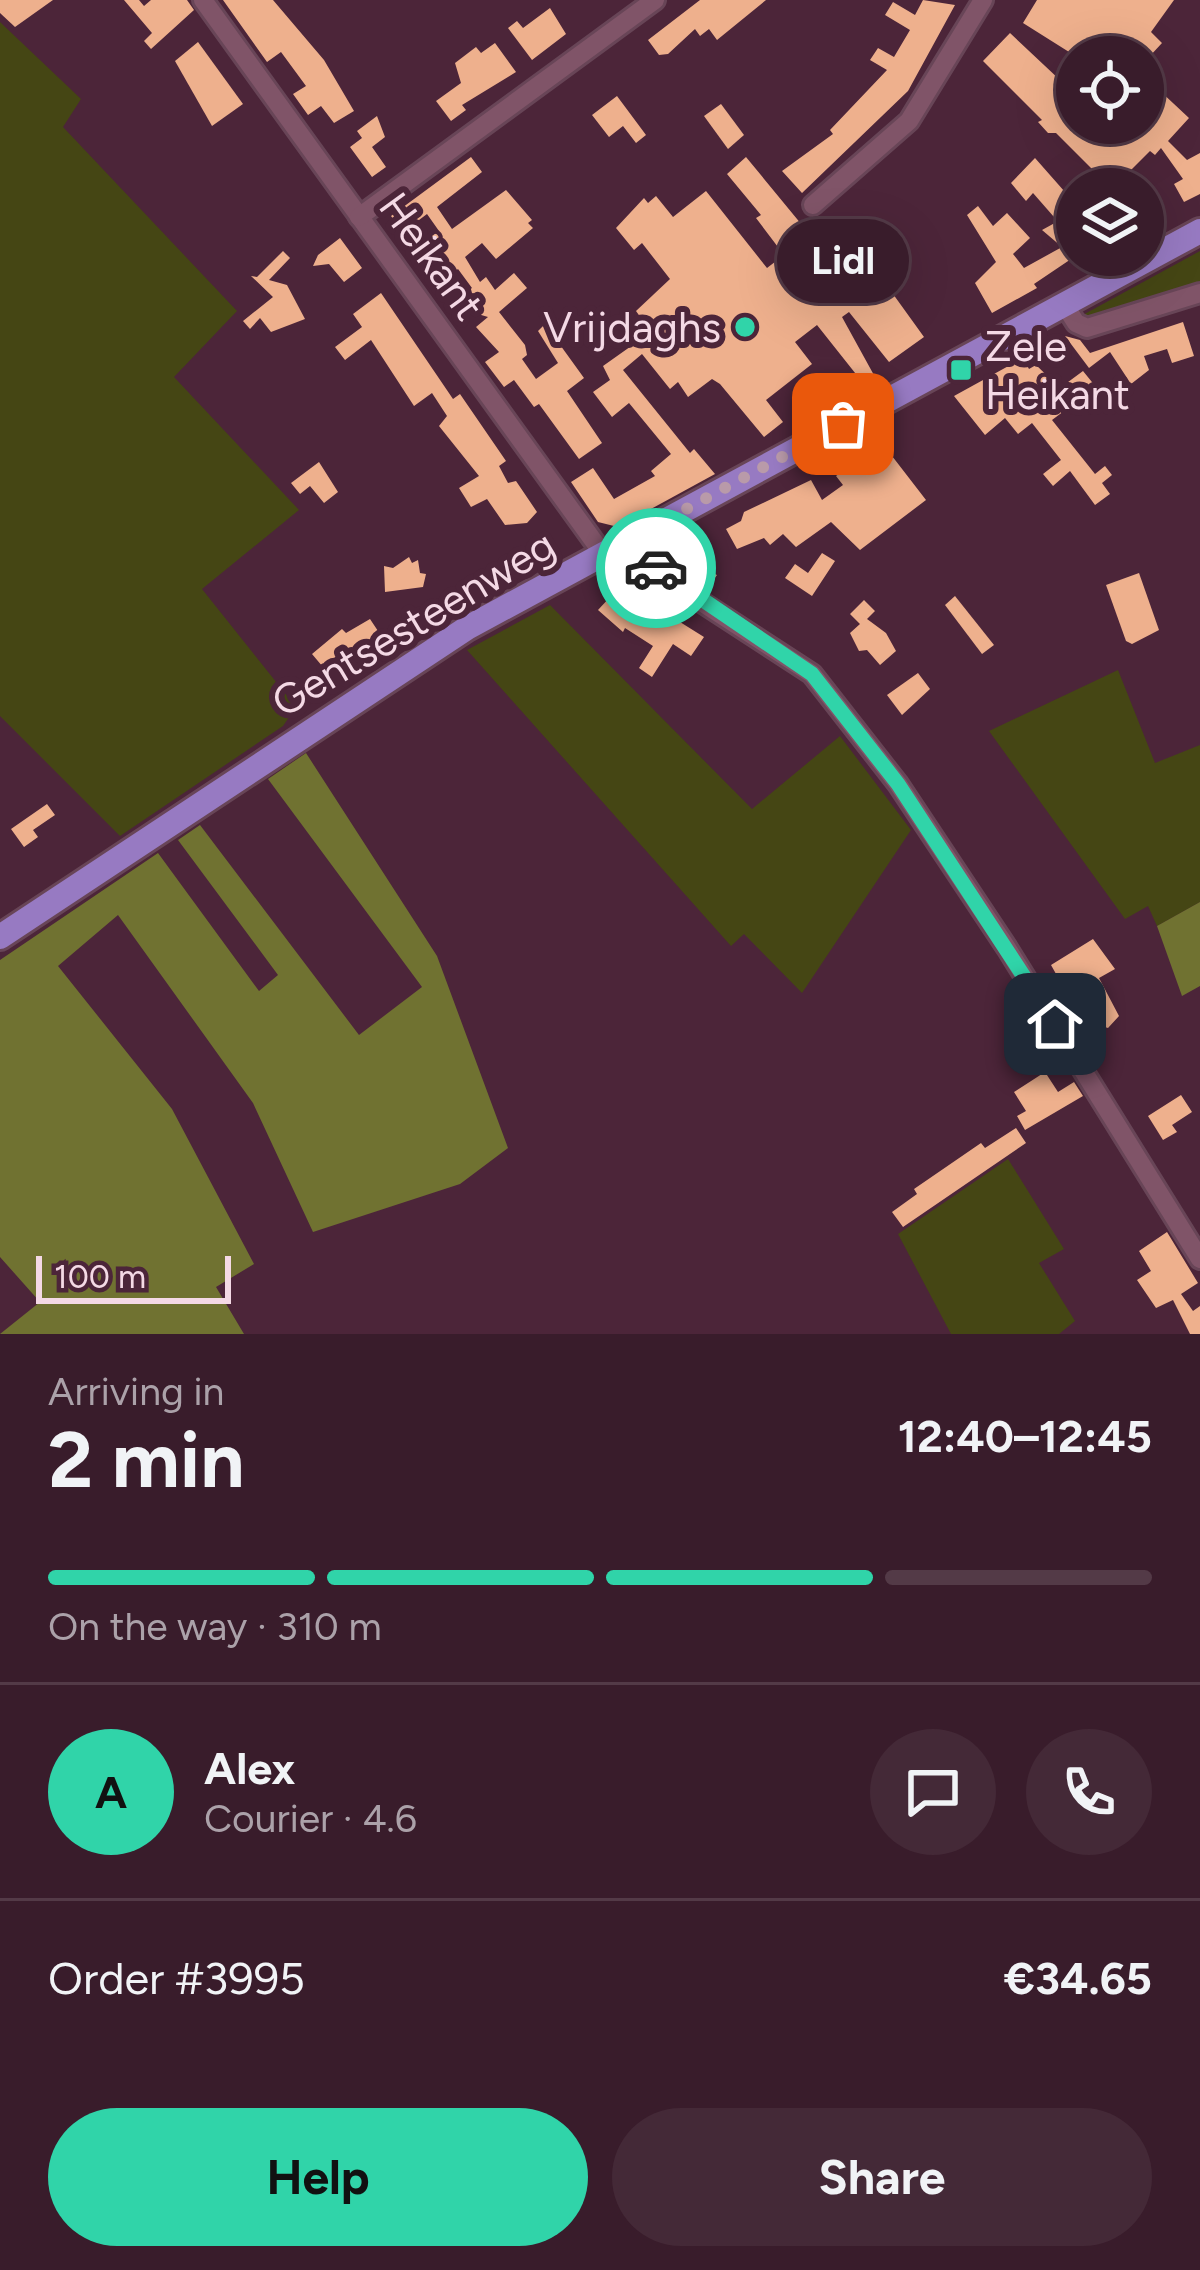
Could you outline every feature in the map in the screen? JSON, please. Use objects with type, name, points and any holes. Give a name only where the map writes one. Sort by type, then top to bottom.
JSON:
[{"type":"main road","name":"Gentsesteenweg","points":[[0,937],[110,868],[342,706],[467,628],[1200,231]]},
{"type":"street","name":"Heikant","points":[[203,0],[603,554]]},
{"type":"street","points":[[359,217],[655,0]]},
{"type":"street","points":[[813,205],[909,122],[979,1]]},
{"type":"street","points":[[1064,304],[1087,328],[1200,293]]},
{"type":"street","points":[[627,541],[670,581],[812,674],[898,784],[1007,948],[1200,1259]]},
{"type":"shaded area","points":[[0,22],[81,99],[63,127],[237,311],[174,377],[299,510],[202,589],[296,707],[283,726],[120,836],[0,716]]},
{"type":"shaded area","points":[[1200,251],[1200,288],[1095,321],[1079,317],[1154,276],[1164,276],[1164,271]]},
{"type":"shaded area","points":[[550,605],[752,809],[840,736],[911,830],[802,993],[744,934],[731,946],[467,650]]},
{"type":"shaded area","points":[[1118,670],[1155,763],[1200,745],[1200,902],[1157,926],[1148,906],[1125,919],[989,731]]},
{"type":"shaded area","points":[[306,753],[437,956],[508,1148],[460,1184],[313,1232],[253,1103],[118,915],[58,966],[172,1109],[254,1264],[216,1287],[244,1334],[0,1334],[40,1302],[0,1257],[0,960],[158,853],[259,991],[278,975],[178,840],[200,825],[359,1035],[422,987],[268,779]]},
{"type":"shaded area","points":[[1200,902],[1200,986],[1182,996],[1157,926]]},
{"type":"shaded area","points":[[1008,1159],[1064,1249],[1039,1263],[1075,1321],[1059,1334],[951,1334],[898,1234]]},
{"type":"building","points":[[0,0],[53,0],[15,27],[0,13]]},
{"type":"building","points":[[124,0],[139,0],[144,6],[151,0],[187,0],[194,10],[151,49],[144,41],[152,33]]},
{"type":"building","points":[[223,0],[273,0],[324,60],[354,111],[334,123],[321,106],[308,115],[293,94],[306,86],[281,52],[267,62]]},
{"type":"building","points":[[700,0],[766,0],[717,40],[709,29],[700,36],[695,29],[668,54],[659,55],[648,40]]},
{"type":"building","points":[[923,0],[955,5],[908,91],[802,193],[782,171],[833,134],[830,130],[887,70],[870,60],[878,48],[894,57],[910,30],[885,15],[893,2],[915,15]]},
{"type":"building","points":[[1037,0],[1174,0],[1151,32],[1155,36],[1056,36],[1056,44],[1023,23]]},
{"type":"building","points":[[550,8],[566,34],[532,60],[508,28],[517,21],[523,28]]},
{"type":"building","points":[[1010,33],[1056,76],[1056,133],[1048,133],[1038,122],[1042,120],[983,61]]},
{"type":"building","points":[[198,42],[243,104],[212,126],[175,61]]},
{"type":"building","points":[[495,43],[516,72],[462,105],[466,110],[451,121],[436,101],[461,83],[455,63],[476,47],[481,53]]},
{"type":"building","points":[[1164,95],[1189,118],[1168,141],[1187,160],[1200,153],[1200,194],[1184,202],[1174,184],[1183,179],[1161,148],[1155,155],[1150,151],[1133,168],[1091,168],[1067,144],[1164,144]]},
{"type":"building","points":[[617,96],[646,135],[636,143],[623,126],[609,137],[592,115]]},
{"type":"building","points":[[721,104],[744,135],[728,149],[704,116]]},
{"type":"building","points":[[377,116],[385,137],[372,147],[386,167],[372,177],[350,147],[362,138],[357,131]]},
{"type":"building","points":[[471,157],[482,172],[437,207],[452,229],[506,190],[532,220],[528,223],[533,228],[496,259],[482,243],[465,257],[480,282],[486,277],[495,290],[514,273],[527,288],[499,312],[525,345],[527,355],[522,359],[536,379],[558,363],[538,331],[545,324],[584,378],[567,391],[602,443],[579,459],[539,404],[534,407],[514,380],[504,387],[485,362],[499,352],[476,327],[488,317],[461,309],[454,301],[472,288],[458,269],[450,275],[425,241],[439,231],[427,214],[403,232],[391,216]]},
{"type":"building","points":[[746,157],[853,287],[875,269],[924,337],[889,362],[849,312],[842,317],[875,377],[863,383],[817,325],[795,342],[812,364],[766,400],[783,422],[764,437],[720,384],[712,379],[688,397],[678,382],[670,389],[642,354],[623,370],[690,453],[694,449],[715,474],[618,527],[598,522],[571,482],[593,468],[614,499],[655,476],[651,471],[671,454],[629,403],[612,417],[593,392],[610,380],[603,366],[651,332],[636,311],[670,279],[642,243],[634,250],[616,228],[644,198],[648,203],[656,196],[673,217],[706,191],[767,268],[784,255],[756,218],[761,215],[727,174]]},
{"type":"building","points":[[1035,158],[1056,182],[1056,215],[1033,193],[1026,201],[1011,183]]},
{"type":"building","points":[[978,206],[993,226],[1007,213],[1030,238],[1013,254],[1024,268],[1056,250],[1056,269],[1034,284],[1037,288],[992,313],[975,283],[996,262],[967,215]]},
{"type":"building","points":[[1056,222],[1056,242],[1042,230]]},
{"type":"building","points":[[340,238],[362,268],[344,282],[329,264],[313,266],[318,255]]},
{"type":"building","points":[[283,251],[290,258],[269,280],[287,285],[305,319],[271,332],[260,318],[250,329],[243,321],[273,297],[251,276],[257,277]]},
{"type":"building","points":[[381,293],[453,399],[460,394],[506,461],[499,466],[508,483],[516,481],[537,512],[527,523],[505,525],[487,499],[471,507],[459,488],[479,476],[439,426],[447,416],[432,393],[414,406],[371,340],[345,360],[335,347],[362,327],[353,314]]},
{"type":"building","points":[[1183,322],[1194,356],[1172,363],[1167,349],[1144,356],[1149,370],[1131,384],[1110,352],[1089,368],[1065,336],[1080,340],[1090,353]]},
{"type":"building","points":[[1023,358],[1029,369],[1036,365],[1060,388],[1083,371],[1100,392],[1092,399],[1088,393],[1052,420],[1095,474],[1105,466],[1112,475],[1102,483],[1110,494],[1095,505],[1070,471],[1053,486],[1043,474],[1061,460],[1032,423],[1018,434],[1005,418],[985,435],[954,396]]},
{"type":"building","points":[[882,443],[926,500],[860,550],[831,522],[796,547],[783,534],[770,545],[764,538],[737,549],[726,529],[741,521],[744,512],[811,480],[822,500],[843,485],[836,476]]},
{"type":"building","points":[[319,462],[338,492],[324,503],[310,486],[300,494],[291,483]]},
{"type":"building","points":[[687,543],[696,555],[703,551],[710,563],[702,568],[717,575],[709,586],[685,575],[687,571],[663,556]]},
{"type":"building","points":[[822,553],[835,561],[812,596],[785,578],[795,564],[808,573]]},
{"type":"building","points":[[409,557],[412,563],[418,560],[420,573],[426,574],[423,587],[385,592],[384,566],[393,568]]},
{"type":"building","points":[[1139,573],[1159,630],[1132,644],[1126,641],[1106,585]]},
{"type":"building","points":[[611,596],[644,626],[656,607],[704,637],[691,656],[673,644],[652,677],[639,668],[653,646],[625,628],[623,632],[598,610]]},
{"type":"building","points":[[955,596],[994,645],[982,654],[945,605]]},
{"type":"building","points":[[864,600],[875,611],[867,619],[886,633],[896,651],[880,665],[867,650],[859,651],[850,633],[860,624],[850,614]]},
{"type":"building","points":[[370,619],[382,637],[379,642],[358,648],[328,673],[312,654],[342,629],[346,633]]},
{"type":"building","points":[[918,673],[930,689],[902,715],[887,695]]},
{"type":"building","points":[[47,804],[55,815],[33,830],[38,837],[24,847],[11,829]]},
{"type":"building","points":[[1093,939],[1115,969],[1099,978],[1119,1016],[1108,1028],[1088,1022],[1091,1013],[1083,1001],[1074,1006],[1051,965]]},
{"type":"building","points":[[1045,1072],[1058,1092],[1074,1082],[1083,1096],[1025,1130],[1017,1116],[1026,1111],[1014,1092]]},
{"type":"building","points":[[1181,1095],[1192,1112],[1172,1125],[1177,1132],[1163,1140],[1148,1116]]},
{"type":"building","points":[[1016,1128],[1026,1143],[903,1227],[892,1212],[917,1194],[914,1189],[981,1143],[985,1148]]},
{"type":"building","points":[[1167,1232],[1198,1283],[1181,1294],[1193,1311],[1200,1306],[1200,1334],[1190,1334],[1173,1300],[1156,1308],[1137,1280],[1151,1271],[1139,1251]]},
{"type":"way so far","points":[[656,568],[627,541],[843,424]]},
{"type":"place","name":"Vrijdaghs","points":[[745,327]]},
{"type":"place","name":"Zele Heikant","points":[[961,370]]},
{"type":"place","name":"Lidl","points":[[843,424]]},
{"type":"route","points":[[656,568],[812,674],[898,784],[1055,1024]]}]
